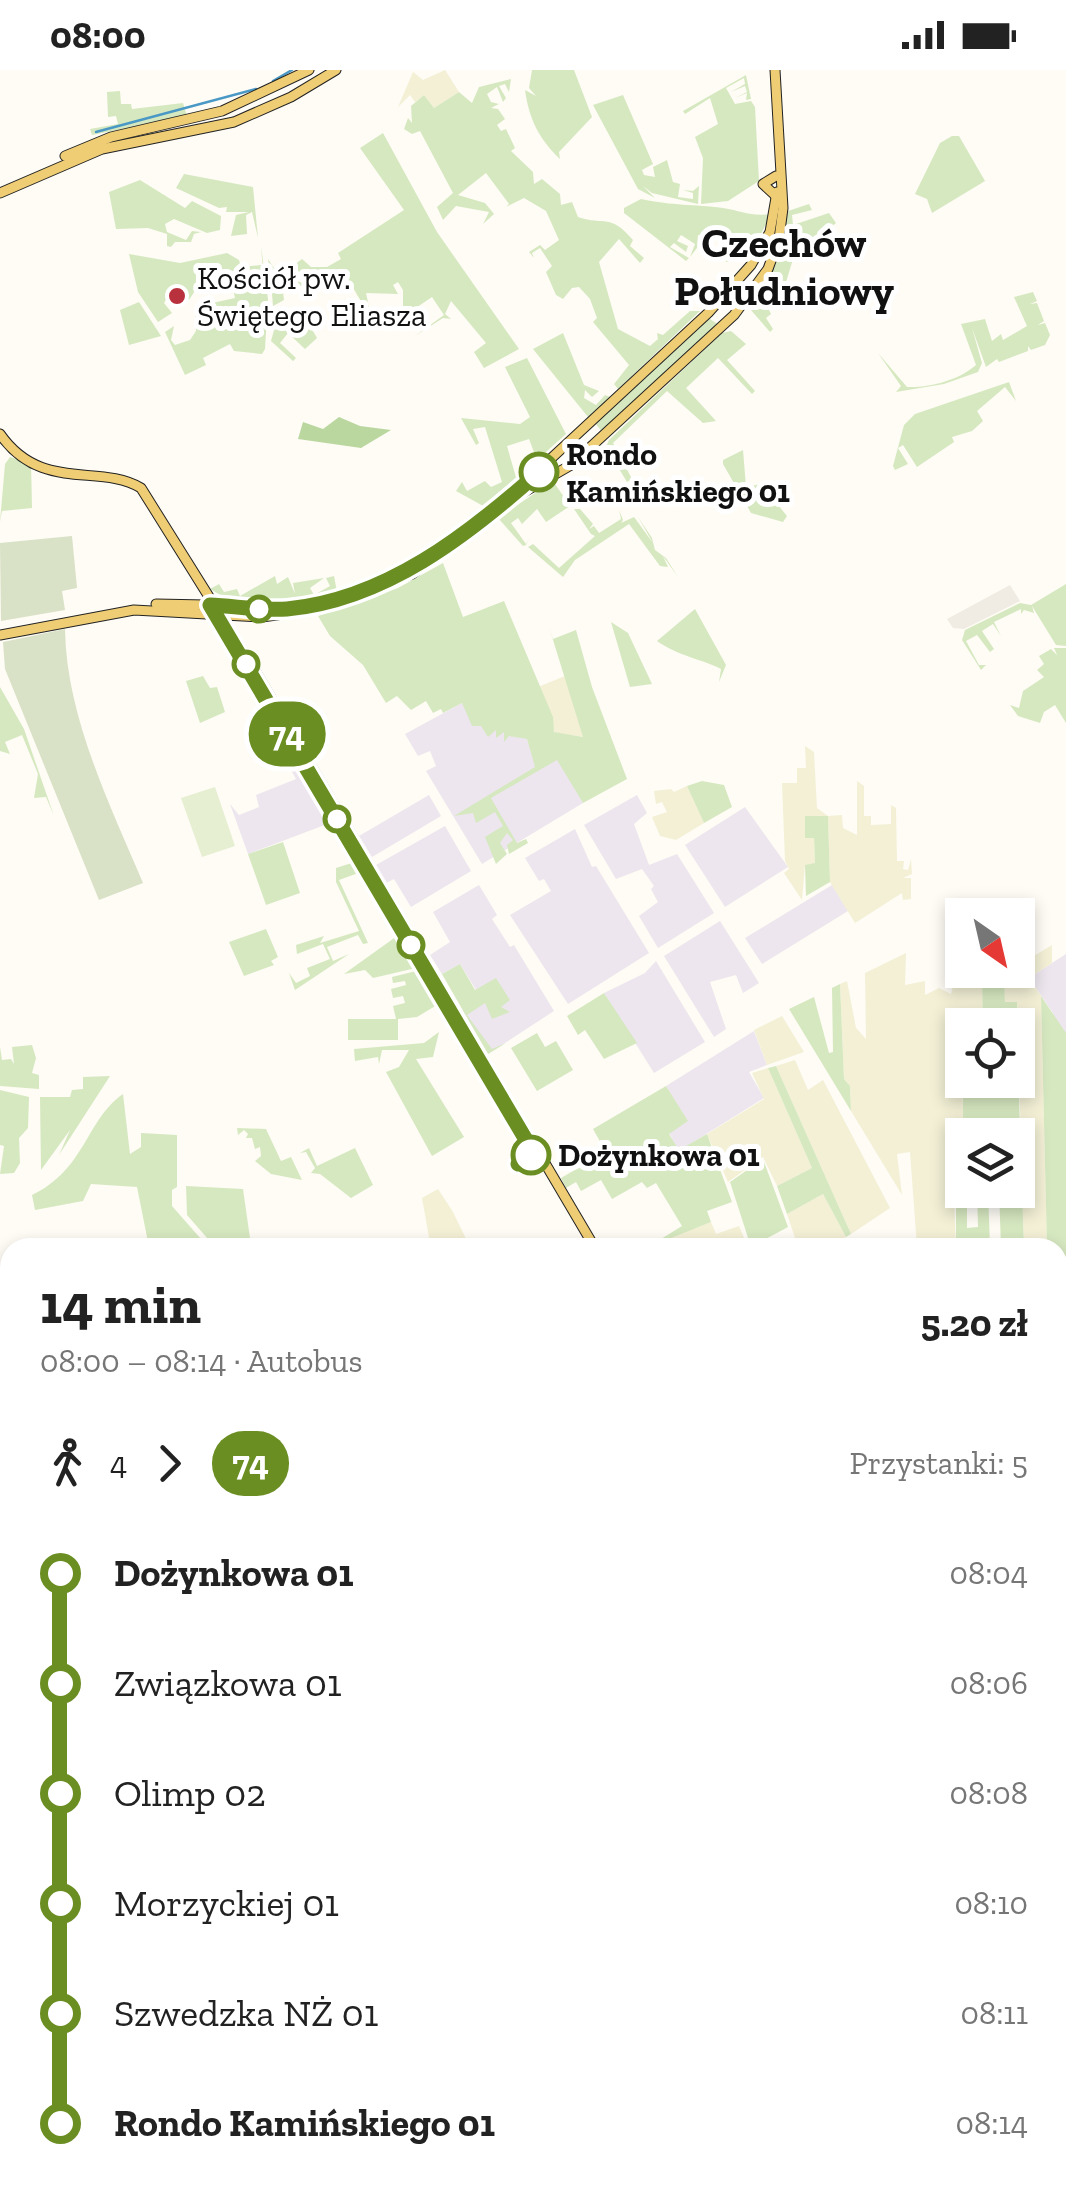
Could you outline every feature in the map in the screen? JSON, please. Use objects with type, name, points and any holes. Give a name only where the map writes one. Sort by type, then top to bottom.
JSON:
[{"type":"main road","points":[[0,190],[64,159],[90,140],[222,111],[309,70]]},
{"type":"main road","points":[[64,159],[178,135],[194,139],[204,131],[273,106],[336,70]]},
{"type":"main road","points":[[0,632],[127,606],[188,604],[242,616],[306,612],[405,578],[586,453],[728,321],[768,269],[780,198],[772,70]]},
{"type":"main road","points":[[85,154],[90,140]]},
{"type":"main road","points":[[779,174],[794,179],[780,198]]},
{"type":"main road","points":[[779,174],[763,184],[780,198]]},
{"type":"main road","points":[[0,632],[139,610],[303,607],[397,577],[501,503],[642,376],[725,295],[758,256],[778,222]]},
{"type":"main road","points":[[0,434],[12,449],[64,475],[141,488],[230,631],[520,1129],[532,1156],[585,1238]]},
{"type":"main road","points":[[188,604],[199,584]]},
{"type":"main road","points":[[215,609],[586,1238]]},
{"type":"main road","points":[[230,631],[234,620],[242,616]]},
{"type":"shaded area","points":[[445,70],[459,92],[434,108],[424,95],[415,102],[410,95],[398,107],[413,72],[423,80]]},
{"type":"shaded area","points":[[1010,585],[1020,601],[964,629],[953,628],[947,619]]},
{"type":"shaded area","points":[[565,676],[584,737],[555,733],[538,687]]},
{"type":"shaded area","points":[[462,703],[473,721],[527,739],[536,767],[558,759],[583,803],[482,864],[426,771],[436,766],[430,751],[418,756],[405,734]]},
{"type":"shaded area","points":[[805,746],[814,752],[817,808],[828,816],[806,816],[805,837],[814,837],[815,864],[805,865],[802,900],[784,873],[789,869],[785,861],[782,783],[797,783],[797,768],[806,768]]},
{"type":"shaded area","points":[[289,760],[330,823],[248,854],[230,804],[239,815],[259,807],[256,795],[296,779],[286,761]]},
{"type":"shaded area","points":[[857,781],[864,786],[864,816],[871,816],[871,825],[891,824],[891,805],[896,808],[897,861],[904,861],[903,869],[908,870],[911,859],[912,874],[903,878],[911,878],[911,899],[903,900],[902,893],[855,923],[830,882],[828,816],[842,815],[843,828],[857,835]]},
{"type":"shaded area","points":[[687,786],[704,823],[676,840],[660,836],[652,817],[667,812],[662,802],[656,804],[654,791],[674,792]]},
{"type":"shaded area","points":[[429,795],[441,816],[372,857],[359,836]]},
{"type":"shaded area","points":[[637,795],[647,813],[634,824],[649,865],[677,854],[714,913],[658,948],[639,916],[658,902],[651,889],[654,886],[642,869],[616,879],[584,825]]},
{"type":"shaded area","points":[[745,807],[788,867],[725,907],[685,845]]},
{"type":"shaded area","points":[[445,826],[471,871],[411,907],[394,879],[386,883],[376,865]]},
{"type":"shaded area","points":[[575,829],[592,867],[596,866],[649,953],[568,1004],[510,915],[551,891],[544,879],[539,881],[525,858]]},
{"type":"shaded area","points":[[479,885],[497,915],[492,919],[510,947],[514,945],[554,1011],[488,1054],[462,1009],[478,999],[500,1007],[509,1000],[496,979],[476,990],[460,964],[442,974],[430,955],[450,942],[433,912]]},
{"type":"shaded area","points":[[832,885],[848,911],[762,964],[745,938]]},
{"type":"shaded area","points":[[720,921],[759,983],[743,993],[736,975],[710,982],[726,1029],[714,1037],[664,956]]},
{"type":"shaded area","points":[[1052,945],[1052,963],[1035,974],[1035,955]]},
{"type":"shaded area","points":[[906,953],[905,985],[925,981],[925,995],[939,988],[951,994],[952,988],[982,988],[983,1008],[945,1008],[945,1098],[963,1098],[963,1118],[945,1118],[945,1208],[954,1208],[956,1238],[916,1238],[910,1152],[897,1154],[902,1195],[851,1111],[850,1086],[844,1079],[840,984],[847,981],[856,1028],[866,1039],[865,973]]},
{"type":"shaded area","points":[[1066,954],[1066,1060],[1053,1013],[1035,987],[1035,974]]},
{"type":"shaded area","points":[[656,961],[705,1042],[654,1073],[604,993],[645,973]]},
{"type":"shaded area","points":[[1035,987],[1041,996],[1047,1238],[1024,1238],[1023,1208],[1035,1208],[1035,1118],[1020,1118],[1020,1098],[1035,1098],[1035,1008],[1005,1003],[1004,988]]},
{"type":"shaded area","points":[[782,1016],[804,1052],[767,1065],[754,1030]]},
{"type":"shaded area","points":[[754,1031],[767,1065],[749,1072],[764,1098],[679,1151],[669,1133],[687,1121],[666,1086]]},
{"type":"shaded area","points":[[795,1060],[808,1090],[823,1080],[890,1208],[851,1234],[776,1066]]},
{"type":"shaded area","points":[[768,1068],[812,1168],[777,1186],[763,1157],[728,1182],[707,1134],[764,1099],[752,1073]]},
{"type":"shaded area","points":[[438,1189],[466,1238],[429,1238],[422,1198]]},
{"type":"shaded area","points":[[823,1194],[846,1237],[795,1238],[787,1214]]},
{"type":"shaded area","points":[[711,1222],[716,1234],[739,1226],[744,1238],[671,1238]]},
{"type":"green space","points":[[532,70],[574,70],[592,117],[559,152],[560,159],[546,144],[529,110],[525,90],[536,96],[529,88]]},
{"type":"green space","points":[[746,75],[751,99],[746,100],[747,93],[735,98],[747,92],[745,86],[731,92],[745,84],[744,78],[726,88],[735,104],[751,101],[755,107],[759,181],[728,201],[701,204],[703,158],[695,137],[718,124],[710,98],[685,114],[683,111]]},
{"type":"green space","points":[[511,79],[509,92],[505,84],[499,86],[506,98],[503,102],[497,87],[487,94],[491,102],[499,104],[491,108],[498,109],[505,119],[497,125],[501,131],[506,129],[515,148],[511,151],[533,172],[534,184],[542,179],[560,194],[561,205],[572,202],[578,217],[618,226],[633,240],[630,246],[644,258],[640,263],[619,239],[599,262],[618,329],[650,346],[658,339],[657,333],[663,335],[690,311],[700,311],[618,389],[614,384],[629,365],[593,322],[597,318],[590,299],[579,287],[572,288],[563,299],[556,295],[546,272],[552,266],[540,248],[532,253],[534,258],[529,252],[540,245],[545,250],[559,240],[546,211],[524,198],[506,207],[509,204],[486,173],[458,195],[485,203],[494,214],[483,224],[489,212],[456,206],[443,220],[437,207],[453,193],[420,131],[412,134],[404,129],[408,118],[412,123],[411,106],[424,95],[434,108],[459,92],[472,103],[479,87]]},
{"type":"green space","points":[[120,91],[121,104],[131,104],[132,109],[183,103],[187,116],[92,135],[90,129],[118,124],[116,116],[108,117],[107,92]]},
{"type":"green space","points":[[623,95],[653,164],[642,170],[644,175],[655,177],[653,167],[667,160],[673,182],[680,184],[678,197],[693,199],[693,193],[683,190],[693,191],[699,186],[698,204],[652,193],[643,186],[655,198],[638,189],[593,105]]},
{"type":"green space","points":[[383,133],[437,232],[519,349],[484,368],[474,352],[486,343],[451,301],[445,314],[451,319],[443,318],[415,336],[444,315],[432,297],[385,329],[403,315],[403,290],[398,282],[393,285],[398,294],[366,293],[369,307],[385,322],[376,327],[352,286],[335,283],[342,279],[351,283],[344,273],[324,283],[326,291],[320,282],[291,279],[311,286],[282,285],[284,300],[273,306],[271,282],[287,280],[271,280],[268,259],[274,268],[290,268],[302,259],[311,267],[327,267],[341,259],[338,253],[404,210],[360,148]]},
{"type":"green space","points":[[959,136],[985,181],[932,213],[927,199],[915,194],[940,143]]},
{"type":"green space","points":[[184,174],[253,187],[258,238],[252,212],[246,215],[247,234],[231,236],[236,215],[249,212],[226,212],[227,207],[219,208],[176,188]]},
{"type":"green space","points":[[140,180],[185,208],[192,201],[221,216],[220,230],[207,233],[174,219],[165,224],[167,232],[186,240],[192,231],[201,232],[194,234],[191,242],[175,242],[171,247],[167,246],[167,234],[148,228],[116,229],[109,192]]},
{"type":"green space","points":[[641,199],[771,214],[747,262],[726,262],[727,250],[739,250],[740,257],[741,244],[735,238],[698,235],[697,248],[690,257],[695,244],[681,235],[677,241],[688,246],[686,252],[674,243],[670,247],[689,258],[686,261],[624,213],[624,208]]},
{"type":"green space","points":[[809,204],[812,210],[792,215],[793,225],[829,213],[836,223],[793,259],[780,302],[768,308],[771,314],[766,318],[773,329],[770,332],[750,309],[776,264],[788,211]]},
{"type":"green space","points":[[261,246],[268,299],[265,349],[262,354],[234,351],[230,344],[203,358],[206,365],[185,375],[165,332],[174,326],[171,340],[175,345],[190,340],[196,331],[195,314],[212,303],[235,298],[228,269],[213,273],[206,289],[196,289],[189,300],[182,289],[171,291],[164,303],[172,313],[158,322],[138,292],[129,254],[180,263],[227,253],[239,260],[241,267],[261,265],[263,272]]},
{"type":"green space","points":[[1033,292],[1037,301],[1030,304],[1037,303],[1044,321],[1038,325],[1045,323],[1050,335],[1045,345],[1031,350],[1028,346],[1028,351],[999,362],[997,359],[986,367],[972,328],[982,363],[978,372],[944,384],[896,392],[901,386],[878,353],[907,387],[953,379],[976,365],[961,324],[985,319],[992,341],[1001,334],[1003,340],[1027,326],[1014,297]]},
{"type":"green space","points":[[139,302],[161,336],[129,345],[120,310]]},
{"type":"green space","points":[[273,309],[279,314],[300,309],[317,338],[305,349],[288,333],[280,343],[296,358],[293,361],[271,341],[276,323]]},
{"type":"green space","points":[[707,317],[719,325],[604,434],[595,423]]},
{"type":"green space","points":[[731,331],[746,344],[727,360],[755,391],[752,394],[718,358],[686,388],[716,421],[703,423],[667,391],[613,443],[632,479],[627,482],[606,447],[609,440],[722,333]]},
{"type":"green space","points":[[563,333],[584,385],[599,391],[592,397],[585,390],[584,398],[596,405],[605,395],[613,398],[588,417],[533,349]]},
{"type":"green space","points":[[527,358],[566,434],[537,460],[529,439],[507,446],[517,481],[485,507],[456,491],[462,482],[467,491],[485,481],[491,487],[502,482],[485,427],[473,429],[479,443],[476,445],[461,418],[520,424],[530,417],[505,367]]},
{"type":"green space","points":[[1009,382],[1016,401],[1005,387],[977,411],[983,421],[972,431],[952,437],[954,442],[917,467],[903,445],[898,448],[908,464],[895,470],[893,466],[904,425],[915,414]]},
{"type":"green space","points":[[339,417],[360,426],[391,430],[361,448],[298,439],[303,422],[323,429]]},
{"type":"green space","points":[[743,450],[746,487],[761,484],[787,516],[783,522],[751,513],[723,464],[723,460]]},
{"type":"green space","points":[[10,457],[31,463],[32,508],[2,511],[0,522],[5,464]]},
{"type":"green space","points":[[553,481],[570,506],[546,522],[537,509],[522,524],[518,518],[511,523],[526,544],[529,539],[526,545],[523,546],[498,518]]},
{"type":"green space","points":[[574,509],[580,509],[593,524],[589,529],[594,526],[599,533],[621,519],[619,510],[623,520],[621,523],[634,517],[653,543],[638,517],[652,538],[655,550],[666,558],[678,577],[663,556],[668,567],[660,566],[629,524],[575,560],[563,577],[528,547],[533,544],[559,568],[595,536],[591,534]]},
{"type":"green space","points":[[72,536],[77,588],[62,591],[65,610],[1,621],[0,543]]},
{"type":"green space","points":[[443,563],[463,617],[504,601],[553,717],[554,732],[583,737],[549,627],[553,639],[576,630],[592,687],[627,779],[583,803],[557,760],[491,798],[517,843],[526,839],[528,843],[509,854],[507,845],[513,840],[507,833],[500,843],[507,854],[496,864],[485,837],[503,826],[495,812],[476,823],[473,813],[454,816],[535,767],[527,739],[509,736],[504,742],[504,732],[496,738],[496,730],[488,737],[481,726],[472,726],[462,703],[443,713],[441,709],[433,713],[426,701],[411,710],[397,696],[386,703],[363,665],[330,636],[318,616],[398,588]]},
{"type":"green space","points":[[275,576],[277,584],[288,577],[295,594],[293,583],[324,578],[310,588],[314,595],[330,586],[326,578],[334,576],[337,592],[356,588],[293,606],[322,597],[293,602],[221,603],[218,597],[229,600],[210,589],[219,584],[224,592],[237,589],[240,596]]},
{"type":"green space","points":[[1066,584],[1066,646],[1056,645],[1032,606],[1034,613],[1024,610],[1021,614],[1021,609],[994,622],[1001,636],[993,624],[982,631],[994,649],[990,652],[977,635],[966,641],[979,665],[986,665],[981,670],[962,640],[965,630],[1020,603],[1031,605]]},
{"type":"green space","points":[[695,609],[726,665],[719,682],[721,669],[657,641]]},
{"type":"green space","points":[[611,622],[628,633],[652,684],[630,687]]},
{"type":"green space","points":[[65,629],[67,661],[81,726],[143,883],[99,900],[5,669],[3,642]]},
{"type":"green space","points":[[1054,648],[1066,648],[1066,723],[1055,705],[1044,712],[1040,723],[1018,716],[1010,705],[1019,708],[1023,691],[1044,677],[1037,670],[1044,664],[1039,656],[1051,649],[1057,655]]},
{"type":"green space","points":[[203,676],[210,688],[217,687],[225,712],[200,723],[186,681]]},
{"type":"green space","points":[[0,687],[24,729],[54,816],[46,797],[34,798],[38,774],[22,735],[5,742],[10,754],[0,751]]},
{"type":"green space","points":[[702,781],[724,785],[732,807],[704,823],[687,786]]},
{"type":"green space","points":[[215,787],[235,846],[202,857],[181,798]]},
{"type":"green space","points":[[805,816],[828,816],[830,882],[806,896],[805,865],[815,863],[814,838],[805,838]]},
{"type":"green space","points":[[283,842],[300,893],[266,905],[248,854]]},
{"type":"green space","points":[[355,862],[361,872],[339,880],[368,943],[363,944],[358,935],[327,947],[333,961],[349,954],[295,990],[289,973],[296,983],[310,976],[307,968],[330,959],[323,944],[297,954],[296,945],[324,936],[320,943],[359,931],[336,882],[336,868]]},
{"type":"green space","points":[[266,929],[278,957],[271,961],[274,965],[244,976],[229,942]]},
{"type":"green space","points":[[397,936],[416,968],[373,978],[365,970],[344,974]]},
{"type":"green space","points":[[460,964],[475,990],[496,978],[510,1000],[501,1007],[510,1012],[492,1019],[485,1003],[467,1015],[492,1049],[506,1043],[488,1054],[442,974]]},
{"type":"green space","points":[[416,971],[437,1005],[417,1017],[398,1019],[398,1040],[348,1040],[348,1019],[396,1019],[393,1006],[405,1003],[403,996],[393,998],[391,989],[406,985],[405,981],[393,983],[392,977]]},
{"type":"green space","points":[[840,984],[844,1079],[850,1086],[851,1111],[789,1009],[814,997],[829,1053],[833,1052],[832,988]]},
{"type":"green space","points":[[982,988],[1004,988],[1005,1002],[1017,1002],[1017,1008],[983,1008]]},
{"type":"green space","points":[[604,993],[637,1043],[604,1059],[585,1030],[578,1035],[567,1016]]},
{"type":"green space","points":[[1041,996],[1066,1033],[1066,1238],[1047,1238]]},
{"type":"green space","points":[[439,1032],[433,1057],[416,1059],[464,1137],[432,1156],[386,1072],[399,1067],[409,1050],[382,1050],[379,1064],[378,1057],[355,1061],[354,1049],[424,1043]]},
{"type":"green space","points":[[537,1033],[545,1047],[556,1041],[573,1070],[537,1091],[511,1048]]},
{"type":"green space","points":[[32,1045],[36,1058],[32,1073],[39,1075],[39,1089],[0,1086],[0,1047],[2,1060],[11,1059],[14,1064],[12,1047]]},
{"type":"green space","points":[[776,1066],[851,1234],[846,1237],[823,1194],[787,1214],[777,1186],[812,1168],[768,1068]]},
{"type":"green space","points":[[110,1076],[59,1155],[70,1130],[41,1170],[40,1097],[70,1097],[72,1090],[83,1089],[83,1077]]},
{"type":"green space","points":[[666,1086],[688,1121],[669,1134],[679,1150],[707,1134],[732,1202],[707,1211],[711,1222],[663,1238],[682,1226],[656,1183],[647,1188],[642,1182],[612,1199],[601,1180],[581,1191],[576,1182],[566,1188],[561,1178],[606,1152],[593,1129]]},
{"type":"green space","points":[[0,1090],[29,1097],[28,1128],[19,1138],[20,1163],[14,1173],[0,1174],[4,1146],[0,1145]]},
{"type":"green space","points":[[123,1094],[130,1154],[141,1147],[141,1133],[177,1135],[177,1187],[172,1190],[172,1206],[200,1238],[147,1238],[137,1187],[91,1184],[83,1201],[35,1210],[32,1195],[64,1172],[110,1105]]},
{"type":"green space","points":[[963,1098],[1019,1098],[1020,1118],[963,1118]]},
{"type":"green space","points":[[237,1128],[266,1129],[281,1161],[291,1157],[302,1180],[271,1174],[255,1161],[261,1156],[260,1147],[255,1149],[244,1130],[238,1135]]},
{"type":"green space","points":[[309,1148],[317,1166],[355,1148],[373,1185],[351,1198],[320,1174],[311,1173],[315,1168],[306,1152],[300,1153]]},
{"type":"green space","points":[[763,1159],[788,1227],[768,1238],[748,1238],[730,1182]]},
{"type":"green space","points":[[186,1186],[243,1189],[250,1238],[207,1238],[187,1215]]},
{"type":"green space","points":[[956,1208],[967,1208],[967,1228],[978,1227],[977,1208],[989,1208],[990,1238],[956,1238]]},
{"type":"green space","points":[[1000,1208],[1023,1208],[1024,1238],[1001,1238]]},
{"type":"waterway","points":[[273,81],[292,70]]},
{"type":"waterway","points":[[96,132],[256,89]]},
{"type":"bus line","name":"74","points":[[531,1155],[518,1164],[532,1150],[210,605],[303,607],[391,580],[428,559],[539,472]]},
{"type":"place","name":"Kościół pw. Świętego Eliasza","points":[[177,296]]},
{"type":"place","name":"Rondo Kamińskiego 01","points":[[539,472]]},
{"type":"place","name":"Dożynkowa 01","points":[[531,1155]]},
{"type":"district","name":"Czechów Południowy","points":[[784,266]]}]
